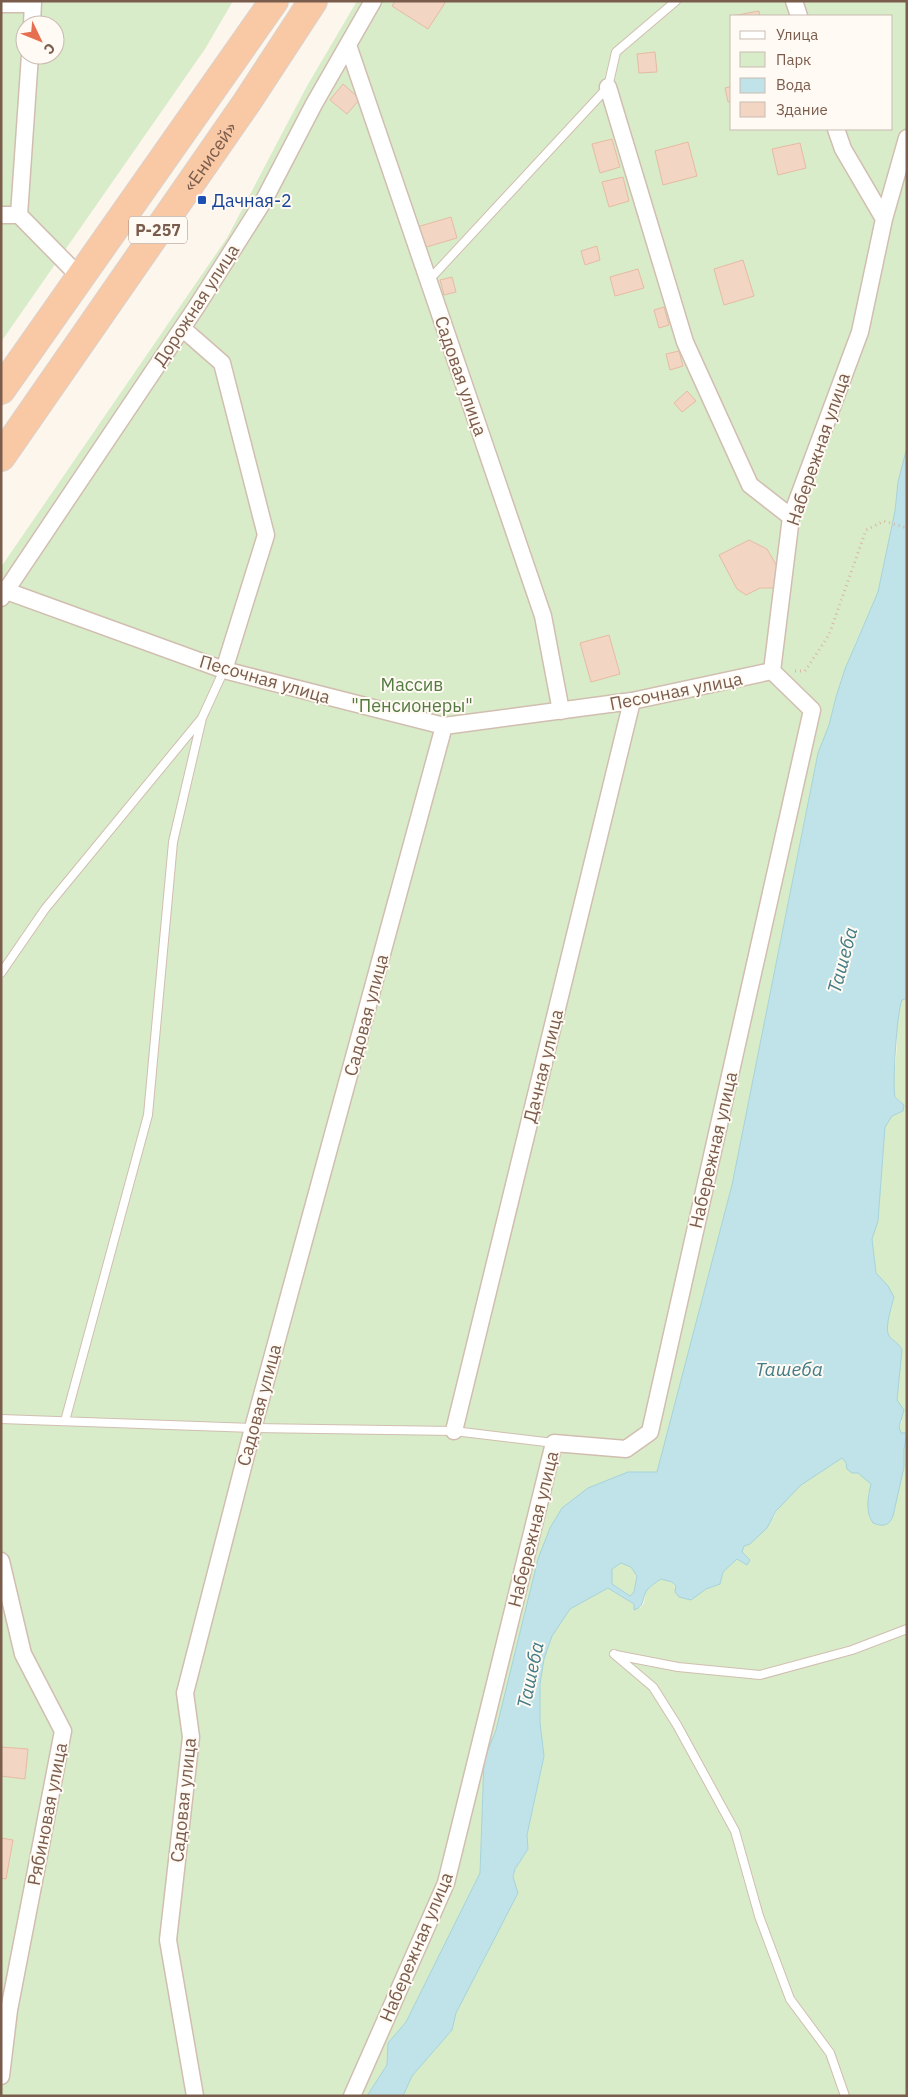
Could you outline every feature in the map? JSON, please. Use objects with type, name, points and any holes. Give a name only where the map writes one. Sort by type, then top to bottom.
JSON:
[{"type":"highway","name":"«Енисей»","points":[[1,390],[274,1]]},
{"type":"highway","name":"«Енисей»","points":[[1,457],[247,102],[313,1]]},
{"type":"street","name":"Дорожная улица","points":[[3,593],[182,328],[263,202],[314,104],[373,1]]},
{"type":"street","points":[[794,1],[799,15]]},
{"type":"street","points":[[1,4],[33,3]]},
{"type":"street","name":"Садовая улица","points":[[348,45],[543,616],[561,711]]},
{"type":"street","points":[[19,215],[29,65]]},
{"type":"street","points":[[608,87],[685,342],[750,485],[791,517]]},
{"type":"street","points":[[836,130],[843,149],[884,219]]},
{"type":"street","name":"Набережная улица","points":[[352,2096],[446,1883],[554,1443],[626,1449],[650,1432],[812,710],[772,671],[791,517],[860,332],[884,219],[907,138]]},
{"type":"street","points":[[1,215],[19,215],[81,278]]},
{"type":"street","points":[[182,328],[222,363],[266,535],[224,670]]},
{"type":"street","name":"Песочная улица","points":[[3,593],[224,670],[444,726],[632,701],[772,671]]},
{"type":"street","name":"Дачная улица","points":[[454,1431],[632,701]]},
{"type":"street","name":"Садовая улица","points":[[195,2096],[168,1940],[191,1738],[185,1693],[253,1428],[444,726]]},
{"type":"street","name":"Рябиновая улица","points":[[1,1561],[23,1654],[63,1731],[5,2010],[1,2076]]},
{"type":"lane","points":[[428,281],[608,87],[616,52],[676,1]]},
{"type":"lane","points":[[65,1422],[148,1116],[173,842],[202,718],[224,670]]},
{"type":"lane","points":[[1,973],[45,909],[202,718]]},
{"type":"lane","points":[[1,1419],[253,1428],[454,1431],[554,1443]]},
{"type":"lane","points":[[845,2096],[830,2053],[790,1999],[759,1916],[735,1831],[677,1725],[653,1687],[614,1654],[678,1667],[760,1675],[852,1650],[904,1628],[907,1629]]},
{"type":"path","points":[[772,671],[805,671],[830,635],[866,530],[884,521],[907,528]]},
{"type":"green space","points":[[1,1],[233,1],[205,49],[1,342]]},
{"type":"green space","name":"Массив \"Пенсионеры\"","points":[[357,1],[907,1],[907,447],[898,482],[895,511],[878,592],[855,644],[818,753],[732,1185],[657,1473],[628,1472],[496,1730],[484,1760],[480,1873],[406,2022],[388,2043],[387,2065],[367,2096],[1,2096],[1,567],[227,238],[307,86]]},
{"type":"green space","points":[[907,998],[907,1433],[901,1433],[899,1427],[902,1422],[897,1400],[902,1350],[888,1333],[887,1328],[894,1297],[876,1273],[872,1239],[878,1221],[885,1127],[892,1116],[903,1111],[904,1105],[895,1095],[893,1085],[897,1051],[898,1014],[902,1000]]},
{"type":"green space","points":[[907,1440],[907,2096],[403,2096],[412,2076],[452,2030],[456,2013],[518,1893],[513,1877],[515,1869],[528,1849],[527,1835],[544,1756],[540,1723],[540,1684],[544,1659],[551,1636],[570,1609],[608,1588],[640,1608],[644,1603],[645,1592],[661,1578],[672,1583],[686,1598],[691,1600],[706,1589],[720,1584],[723,1572],[737,1559],[747,1565],[746,1556],[742,1552],[744,1546],[774,1517],[786,1499],[813,1476],[842,1458],[852,1472],[858,1473],[872,1484],[868,1495],[890,1522],[904,1467],[904,1449]]},
{"type":"green space","points":[[621,1563],[631,1567],[637,1576],[634,1592],[630,1596],[612,1584],[612,1569]]},
{"type":"water","name":"Ташеба","points":[[907,447],[907,998],[902,1000],[900,1007],[894,1079],[895,1097],[904,1105],[903,1111],[892,1116],[885,1127],[878,1221],[872,1239],[876,1273],[888,1286],[894,1297],[887,1328],[888,1333],[902,1350],[897,1400],[904,1410],[899,1427],[901,1433],[907,1433],[904,1449],[904,1467],[893,1516],[890,1522],[885,1525],[873,1523],[868,1509],[871,1484],[858,1473],[852,1473],[847,1469],[846,1463],[842,1458],[801,1485],[776,1511],[767,1528],[750,1544],[744,1546],[742,1552],[750,1560],[747,1565],[737,1559],[723,1572],[720,1584],[706,1589],[691,1600],[679,1597],[675,1592],[676,1586],[672,1582],[661,1579],[647,1590],[642,1604],[634,1610],[634,1604],[608,1588],[570,1609],[552,1636],[544,1659],[540,1684],[540,1723],[544,1756],[527,1835],[528,1849],[515,1869],[513,1877],[518,1893],[456,2013],[452,2030],[412,2076],[403,2096],[367,2096],[387,2065],[388,2043],[406,2022],[480,1873],[484,1760],[496,1730],[538,1559],[550,1528],[562,1508],[588,1488],[628,1472],[657,1472],[732,1185],[818,753],[829,725],[845,669],[878,592],[895,511],[898,482]],"holes":[[[621,1563],[631,1567],[637,1576],[634,1592],[630,1596],[612,1584],[612,1569]]]},
{"type":"building","points":[[395,1],[443,1],[445,3],[428,29],[392,6]]},
{"type":"building","points":[[759,11],[760,15],[737,15]]},
{"type":"building","points":[[655,52],[657,72],[639,73],[637,54]]},
{"type":"building","points":[[343,84],[360,99],[347,114],[330,100]]},
{"type":"building","points":[[730,87],[730,102],[728,102],[725,88]]},
{"type":"building","points":[[612,139],[620,167],[600,173],[592,144]]},
{"type":"building","points":[[688,142],[697,176],[663,185],[655,151]]},
{"type":"building","points":[[800,143],[806,168],[778,175],[772,149]]},
{"type":"building","points":[[623,177],[629,201],[609,207],[602,182]]},
{"type":"building","points":[[451,217],[457,238],[423,248],[417,227]]},
{"type":"building","points":[[597,246],[600,260],[585,265],[581,251]]},
{"type":"building","points":[[743,260],[754,296],[724,305],[714,269]]},
{"type":"building","points":[[638,269],[644,288],[615,296],[610,277]]},
{"type":"building","points":[[452,277],[456,292],[444,295],[440,280]]},
{"type":"building","points":[[664,307],[669,325],[659,328],[654,310]]},
{"type":"building","points":[[679,351],[683,366],[670,370],[666,354]]},
{"type":"building","points":[[687,391],[696,401],[682,412],[674,403]]},
{"type":"building","points":[[749,540],[767,549],[778,568],[774,588],[760,588],[746,595],[737,589],[719,555]]},
{"type":"building","points":[[609,635],[620,674],[591,682],[580,643]]},
{"type":"building","points":[[1,1747],[28,1749],[25,1779],[1,1776]]},
{"type":"building","points":[[1,1838],[13,1840],[6,1879],[1,1878]]},
{"type":"place","name":"Дачная-2","points":[[202,200]]}]
